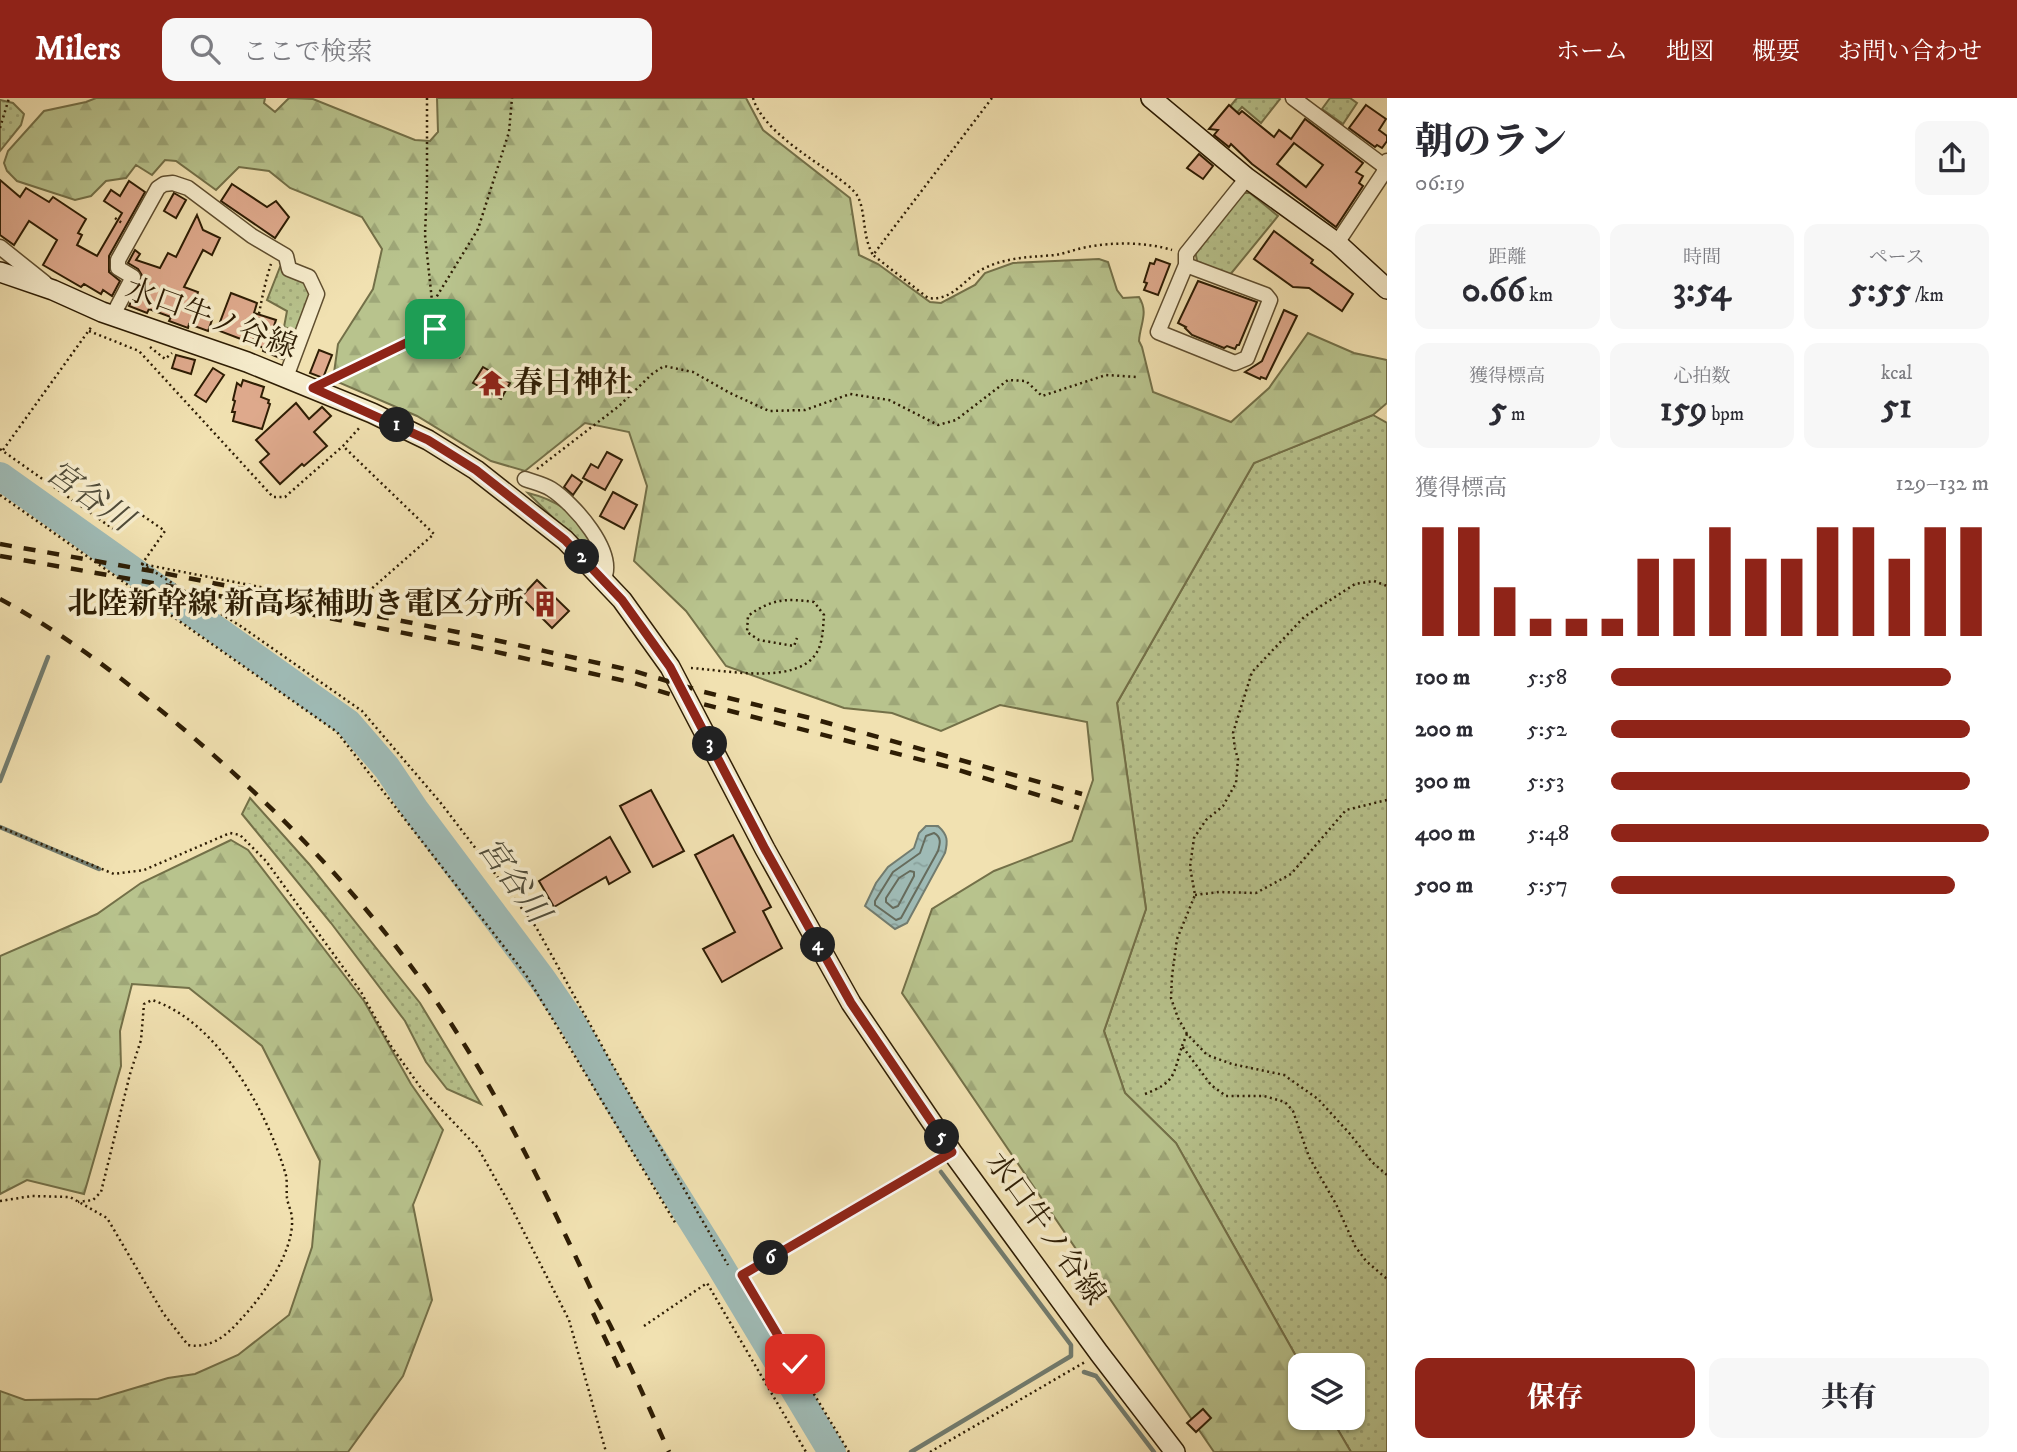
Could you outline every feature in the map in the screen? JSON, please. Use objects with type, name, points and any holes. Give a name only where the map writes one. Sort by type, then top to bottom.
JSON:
[{"type":"main road","points":[[1160,101],[1247,178],[1337,243],[1387,289]]},
{"type":"main road","name":"水口牛ノ谷線","points":[[0,272],[53,290],[108,314],[247,362],[372,413],[428,440],[476,470],[565,540],[622,600],[670,667],[765,849],[851,1003],[952,1152],[1175,1452]]},
{"type":"street","points":[[1293,98],[1386,163],[1383,174],[1337,243]]},
{"type":"street","points":[[1186,260],[1266,295],[1270,300],[1247,358],[1235,363],[1158,332],[1186,260],[1247,178]]},
{"type":"street","points":[[108,314],[133,277],[117,268],[118,260],[158,188],[173,183],[188,188],[275,251],[286,256],[289,269],[309,277],[317,294],[286,377]]},
{"type":"street","points":[[0,247],[53,290]]},
{"type":"street","points":[[525,479],[549,488],[578,512],[607,561],[608,572],[603,580]]},
{"type":"path","points":[[0,128],[9,98]]},
{"type":"path","points":[[427,98],[425,235],[435,329],[446,345],[460,358]]},
{"type":"path","points":[[433,302],[478,229],[509,132],[512,98]]},
{"type":"path","points":[[753,98],[763,116],[784,138],[858,197],[867,245],[873,255],[928,298],[939,300],[957,290],[984,268],[1005,260],[1059,254],[1090,247],[1158,246],[1186,260]]},
{"type":"path","points":[[873,255],[992,98]]},
{"type":"path","points":[[247,362],[258,322],[260,298],[275,251]]},
{"type":"path","points":[[108,314],[89,331],[2,450],[119,533],[136,511],[165,531],[142,564]]},
{"type":"path","points":[[313,388],[435,329]]},
{"type":"path","points":[[89,331],[139,351],[273,497],[285,497],[343,446],[372,413]]},
{"type":"path","points":[[525,479],[619,406],[664,366],[693,372],[769,411],[805,410],[850,394],[888,400],[938,425],[956,420],[1008,380],[1026,381],[1042,396],[1106,375],[1137,377]]},
{"type":"path","points":[[142,564],[353,605],[434,534],[343,446]]},
{"type":"path","points":[[0,495],[337,732],[526,975],[676,1224]]},
{"type":"path","points":[[142,564],[242,627],[362,711],[440,802],[536,926],[612,1064],[729,1265]]},
{"type":"path","points":[[1387,586],[1374,581],[1355,584],[1304,617],[1252,672],[1233,733],[1238,759],[1236,783],[1223,806],[1206,820],[1194,838],[1190,867],[1195,895],[1177,939],[1171,998],[1186,1034],[1207,1055],[1232,1064],[1284,1075],[1318,1099],[1372,1162],[1387,1175]]},
{"type":"path","points":[[670,667],[771,674],[803,667],[817,653],[823,633],[824,615],[814,602],[792,598],[765,604],[748,616],[747,632],[759,640],[794,646],[797,638]]},
{"type":"path","points":[[1195,895],[1219,892],[1256,893],[1291,874],[1346,810],[1387,800]]},
{"type":"path","points":[[0,827],[114,874],[144,870],[230,833],[240,835],[266,861],[361,992],[391,1046],[421,1087],[478,1148],[509,1202],[569,1320],[606,1452]]},
{"type":"path","points":[[0,1201],[32,1196],[70,1197],[78,1202],[107,1218],[163,1312],[188,1345],[200,1347],[220,1340],[252,1308],[280,1264],[288,1244],[293,1221],[287,1197],[287,1175],[258,1107],[220,1048],[184,1014],[168,1005],[152,1000],[144,1004],[141,1040],[101,1192],[93,1200],[78,1202]]},
{"type":"path","points":[[1145,1094],[1165,1087],[1173,1075],[1186,1034]]},
{"type":"path","points":[[1182,1046],[1211,1085],[1226,1096],[1264,1097],[1285,1102],[1293,1111],[1309,1157],[1336,1204],[1355,1246],[1366,1261],[1387,1279]]},
{"type":"path","points":[[849,1452],[742,1275],[952,1152]]},
{"type":"path","points":[[644,1326],[708,1283],[806,1452]]},
{"type":"path","points":[[930,1452],[1099,1353]]},
{"type":"green space","points":[[96,98],[265,98],[264,103],[275,112],[289,98],[313,99],[415,140],[430,141],[438,132],[437,98],[746,98],[763,130],[850,198],[859,255],[878,264],[930,302],[941,303],[975,285],[985,273],[1013,263],[1099,259],[1108,262],[1117,290],[1123,298],[1139,297],[1142,303],[1144,313],[1139,341],[1153,392],[1231,422],[1269,388],[1308,333],[1354,353],[1387,360],[1387,403],[1373,415],[1254,463],[1117,703],[1146,909],[1104,1031],[1125,1093],[1176,1143],[1294,1353],[1288,1353],[1288,1430],[1338,1430],[1351,1452],[1214,1452],[902,993],[932,909],[994,871],[1072,841],[1093,780],[1087,722],[1000,705],[941,731],[892,713],[844,708],[726,666],[686,611],[634,561],[647,486],[629,432],[585,423],[525,471],[491,461],[417,416],[333,380],[338,344],[373,289],[382,249],[362,217],[290,188],[269,171],[239,167],[216,190],[176,161],[165,160],[152,175],[136,165],[126,178],[106,181],[91,196],[75,200],[17,181],[7,171],[4,163],[8,151],[44,111]]},
{"type":"green space","points":[[1237,98],[1280,99],[1261,123],[1242,107],[1235,115],[1228,109]]},
{"type":"green space","points":[[1330,98],[1350,98],[1357,103],[1343,124],[1322,109]]},
{"type":"green space","points":[[0,100],[13,103],[24,114],[21,125],[0,151]]},
{"type":"green space","points":[[1243,193],[1250,193],[1278,216],[1229,276],[1198,265],[1195,251]]},
{"type":"green space","points":[[280,267],[307,280],[314,293],[298,332],[284,327],[287,311],[267,300]]},
{"type":"green space","points":[[1373,415],[1387,423],[1387,1452],[1351,1452],[1338,1430],[1365,1430],[1365,1353],[1294,1353],[1176,1143],[1125,1093],[1104,1031],[1146,909],[1117,703],[1254,463]]},
{"type":"green space","points":[[528,493],[553,502],[574,516],[589,535],[596,560]]},
{"type":"green space","points":[[250,798],[309,864],[420,1003],[481,1104],[447,1089],[426,1062],[405,1021],[331,923],[242,814]]},
{"type":"green space","points":[[231,840],[248,850],[364,1001],[411,1084],[443,1130],[413,1205],[432,1300],[403,1376],[348,1452],[0,1452],[0,1391],[25,1400],[98,1399],[168,1378],[195,1374],[238,1355],[289,1315],[312,1247],[320,1161],[262,1046],[189,988],[132,984],[120,1031],[121,1066],[84,1194],[27,1180],[0,1194],[0,956],[97,914],[141,883]]},
{"type":"water","points":[[926,826],[938,826],[944,832],[947,842],[945,853],[907,923],[895,929],[865,906],[876,883],[888,867],[914,848],[919,833]]},
{"type":"building","points":[[1229,105],[1239,114],[1242,111],[1274,137],[1279,130],[1291,139],[1305,119],[1363,163],[1356,172],[1363,176],[1359,183],[1363,186],[1336,227],[1252,164],[1231,144],[1229,147],[1214,135],[1218,130],[1209,129]],"holes":[[[1294,143],[1323,165],[1306,187],[1277,164]]]},
{"type":"building","points":[[1366,105],[1386,119],[1379,130],[1387,136],[1382,148],[1377,145],[1375,147],[1349,128]]},
{"type":"building","points":[[1199,154],[1213,166],[1203,179],[1187,168]]},
{"type":"building","points":[[0,180],[20,197],[26,188],[49,202],[53,197],[86,219],[78,233],[82,235],[77,245],[97,256],[122,213],[104,201],[111,190],[120,196],[129,181],[145,192],[109,256],[109,272],[120,281],[112,296],[103,290],[101,294],[84,284],[81,287],[43,265],[57,240],[29,221],[14,245],[0,235]]},
{"type":"building","points":[[232,184],[267,207],[276,201],[289,217],[275,238],[221,201]]},
{"type":"building","points":[[174,193],[186,200],[176,218],[164,211]]},
{"type":"building","points":[[197,215],[203,230],[220,238],[212,255],[203,250],[184,287],[198,292],[191,312],[212,320],[208,331],[169,321],[171,317],[149,309],[147,313],[129,306],[143,277],[138,269],[128,263],[135,250],[140,254],[136,260],[160,268],[168,253],[176,257]]},
{"type":"building","points":[[1274,231],[1353,294],[1342,311],[1309,288],[1293,287],[1254,259]]},
{"type":"building","points":[[1156,259],[1170,264],[1158,295],[1144,290],[1150,263],[1154,264]]},
{"type":"building","points":[[1198,281],[1257,302],[1235,349],[1227,346],[1224,348],[1192,335],[1186,327],[1178,323]]},
{"type":"building","points":[[231,293],[257,303],[254,313],[276,320],[273,329],[291,337],[282,359],[263,351],[264,348],[247,341],[248,338],[246,341],[217,330]]},
{"type":"building","points":[[1284,310],[1297,316],[1266,379],[1245,372],[1262,361]]},
{"type":"building","points":[[319,350],[332,355],[323,378],[310,373]]},
{"type":"building","points":[[176,355],[195,360],[191,374],[172,368]]},
{"type":"building","name":"春日神社","points":[[483,367],[510,383],[501,399],[473,383]]},
{"type":"building","points":[[213,368],[224,375],[206,402],[195,395]]},
{"type":"building","points":[[243,380],[264,387],[261,397],[269,400],[270,404],[262,429],[233,421],[233,400],[237,383],[241,386]]},
{"type":"building","points":[[296,403],[309,419],[322,407],[331,416],[314,432],[327,446],[280,484],[260,462],[269,454],[256,440]]},
{"type":"building","points":[[607,452],[622,460],[605,490],[583,478],[591,464],[598,468]]},
{"type":"building","points":[[572,475],[582,482],[573,495],[564,487]]},
{"type":"building","points":[[613,492],[637,505],[624,529],[600,516]]},
{"type":"building","name":"北陸新幹線 新高塚補助き電区分所","points":[[537,580],[569,611],[552,628],[521,597]]},
{"type":"building","points":[[651,790],[684,851],[653,867],[620,806]]},
{"type":"building","points":[[733,835],[771,907],[763,911],[782,948],[722,982],[703,949],[735,932],[695,855]]},
{"type":"building","points":[[610,837],[630,872],[609,884],[606,877],[554,907],[539,881]]},
{"type":"building","points":[[1203,1409],[1211,1418],[1196,1432],[1187,1423]]},
{"type":"waterway","name":"宮谷川","points":[[0,476],[348,723],[387,768],[573,1024],[832,1452]]},
{"type":"waterway","points":[[0,781],[48,657]]},
{"type":"waterway","points":[[0,827],[99,869]]},
{"type":"waterway","points":[[911,1452],[1071,1356],[1071,1345],[941,1172]]},
{"type":"waterway","points":[[1084,1372],[1096,1376],[1154,1452]]},
{"type":"railway","points":[[0,544],[163,573],[477,636],[634,671],[1082,794]]},
{"type":"railway","points":[[0,556],[164,585],[474,647],[634,683],[695,702],[949,767],[1079,808]]},
{"type":"railway","points":[[0,599],[94,658],[160,709],[219,760],[292,829],[360,902],[392,941],[450,1022],[507,1119],[620,1346],[669,1452]]},
{"type":"railway","points":[[593,1313],[620,1370]]},
{"type":"place","name":"春日神社","points":[[492,383]]},
{"type":"place","name":"北陸新幹線 新高塚補助き電区分所","points":[[545,604]]},
{"type":"route","points":[[435,329],[313,388],[428,440],[476,470],[565,540],[622,600],[670,667],[765,849],[851,1003],[952,1152],[742,1275],[795,1364]]}]
